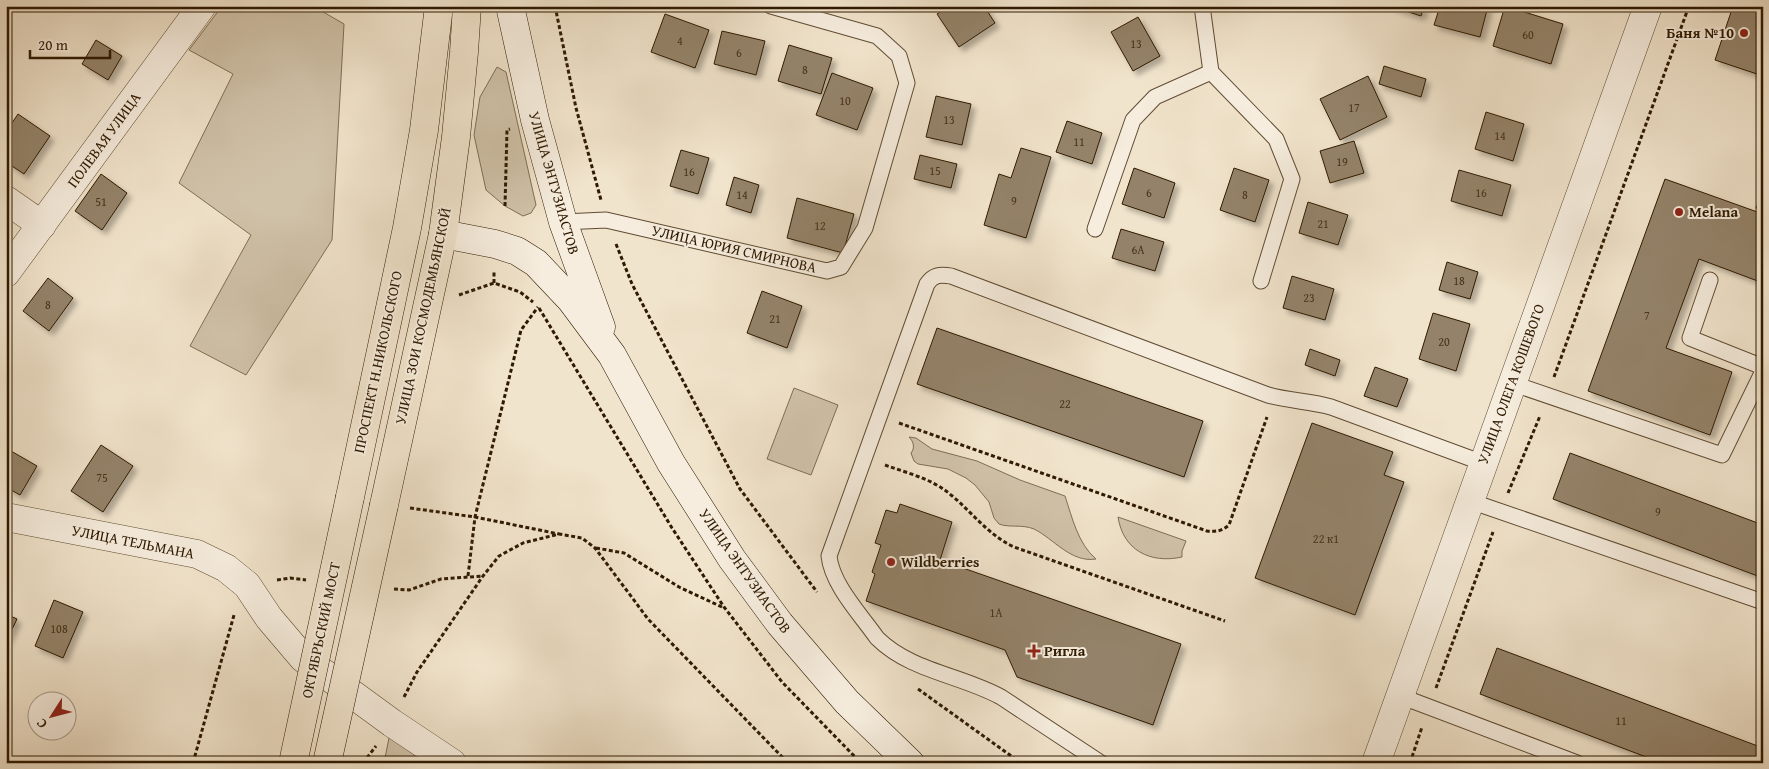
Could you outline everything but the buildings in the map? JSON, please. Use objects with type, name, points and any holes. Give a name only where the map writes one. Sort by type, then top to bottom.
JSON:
[{"type":"main road","points":[[439,6],[424,130],[407,228],[443,234]]},
{"type":"main road","name":"УЛИЦА ЗОИ КОСМОДЕМЬЯНСКОЙ","points":[[327,763],[443,234],[457,127],[467,6]]},
{"type":"main road","name":"ПРОСПЕКТ Н.НИКОЛЬСКОГО","points":[[350,496],[407,228]]},
{"type":"main road","name":"ОКТЯБРЬСКИЙ МОСТ","points":[[293,763],[350,496]]},
{"type":"street","name":"ПОЛЕВАЯ УЛИЦА","points":[[6,273],[202,6]]},
{"type":"street","name":"УЛИЦА ЭНТУЗИАСТОВ","points":[[510,6],[535,120],[563,222],[612,356]]},
{"type":"street","name":"УЛИЦА ОЛЕГА КОШЕВОГО","points":[[1376,763],[1648,6]]},
{"type":"street","points":[[6,200],[42,225]]},
{"type":"street","name":"УЛИЦА ЭНТУЗИАСТОВ","points":[[443,234],[517,251],[536,263],[571,300],[612,356],[676,471],[732,559],[780,624],[847,702],[910,763]]},
{"type":"street","name":"УЛИЦА ТЕЛЬМАНА","points":[[6,517],[197,554],[226,568],[247,585],[269,618],[304,658],[392,723],[452,763]]},
{"type":"lane","name":"УЛИЦА ЮРИЯ СМИРНОВА","points":[[563,222],[606,220],[827,270],[841,267],[865,228],[907,83],[899,56],[877,36],[771,6]]},
{"type":"lane","points":[[1202,6],[1211,72],[1276,138],[1292,179],[1261,281]]},
{"type":"lane","points":[[1095,229],[1133,120],[1155,97],[1211,72]]},
{"type":"lane","points":[[1101,763],[985,688],[906,659],[885,645],[877,638],[836,580],[832,571],[829,556],[926,284],[936,276],[943,274],[950,276],[1274,397],[1332,407],[1483,463]]},
{"type":"lane","points":[[1511,383],[1722,455],[1763,369],[1690,338],[1710,280]]},
{"type":"lane","points":[[1470,501],[1763,602]]},
{"type":"lane","points":[[1400,696],[1577,763]]},
{"type":"path","points":[[555,6],[576,108],[606,220],[632,284],[740,489],[821,598]]},
{"type":"path","points":[[505,206],[507,130],[512,128]]},
{"type":"path","points":[[494,270],[494,283]]},
{"type":"path","points":[[456,299],[460,294],[494,283],[520,292],[538,307],[521,330],[475,517],[468,576],[484,576]]},
{"type":"path","points":[[880,416],[1207,531],[1215,532],[1225,529],[1230,525],[1274,397]]},
{"type":"path","points":[[864,458],[922,478],[942,488],[990,533],[1014,547],[1225,621]]},
{"type":"path","points":[[411,498],[410,508],[475,517],[582,538],[595,548],[648,619],[788,763]]},
{"type":"path","points":[[392,723],[417,672],[499,556],[522,543],[559,534]]},
{"type":"path","points":[[595,548],[624,553],[679,587],[724,607]]},
{"type":"path","points":[[193,763],[238,599],[247,585]]},
{"type":"path","points":[[911,684],[1021,763]]},
{"type":"shaded area","points":[[222,6],[313,6],[344,24],[332,240],[246,375],[190,346],[251,235],[179,183],[233,74],[189,50]]},
{"type":"shaded area","points":[[497,67],[506,72],[536,205],[531,213],[523,216],[505,206],[486,190],[474,135],[480,97]]},
{"type":"shaded area","points":[[794,388],[838,405],[811,475],[767,459]]},
{"type":"shaded area","points":[[909,437],[916,438],[932,449],[977,461],[1020,480],[1065,496],[1080,538],[1096,559],[1087,559],[1071,554],[1034,529],[999,524],[994,518],[989,502],[975,485],[966,478],[948,469],[918,464],[914,461],[911,453],[913,445]]},
{"type":"shaded area","points":[[1118,517],[1186,541],[1182,557],[1159,558],[1140,552],[1126,538]]},
{"type":"shaded area","points":[[392,723],[452,763],[384,763]]},
{"type":"place","name":"Баня №10","points":[[1744,33]]},
{"type":"place","name":"Melana","points":[[1679,212]]},
{"type":"place","name":"Wildberries","points":[[891,562]]},
{"type":"place","name":"Ригла","points":[[1034,651]]}]
